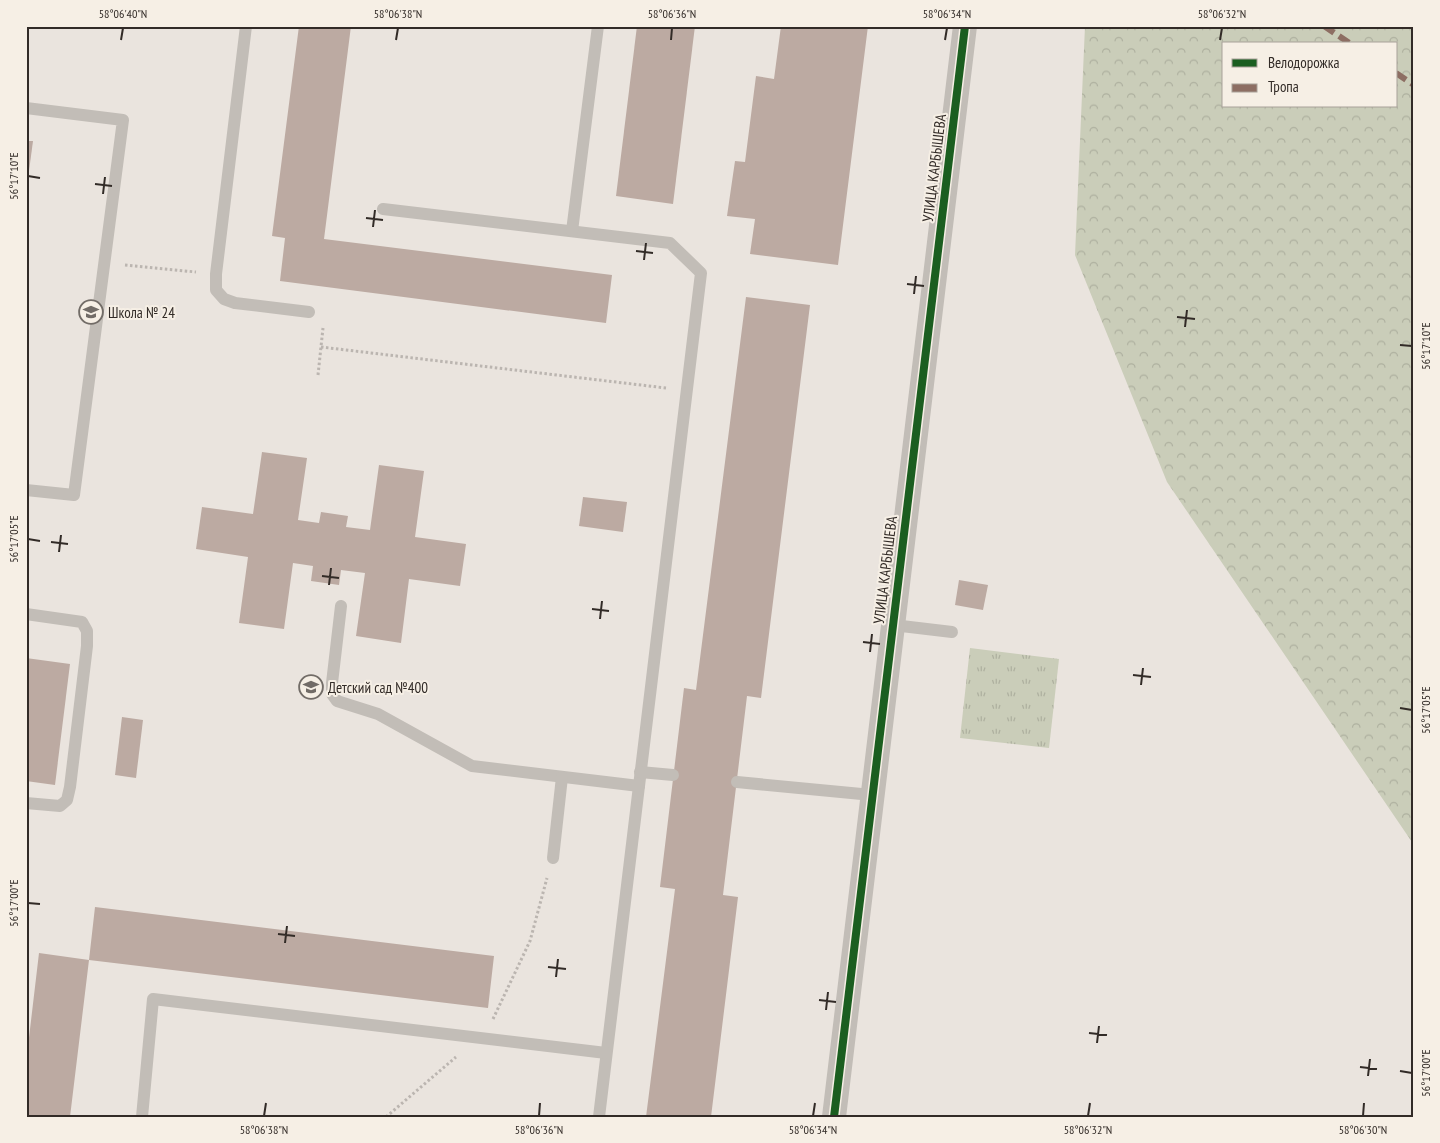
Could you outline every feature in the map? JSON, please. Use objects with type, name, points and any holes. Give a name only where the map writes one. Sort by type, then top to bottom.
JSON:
[{"type":"street","name":"УЛИЦА КАРБЫШЕВА","points":[[834,1117],[965,26]]},
{"type":"lane","points":[[246,26],[216,274],[216,290],[224,299],[235,302],[309,312]]},
{"type":"lane","points":[[572,231],[598,26]]},
{"type":"lane","points":[[26,108],[122,120],[74,495],[26,490]]},
{"type":"lane","points":[[383,209],[670,243],[701,273],[598,1117]]},
{"type":"lane","points":[[341,606],[332,683],[332,694],[336,701],[378,714],[472,766],[638,786]]},
{"type":"lane","points":[[26,614],[82,622],[87,631],[87,646],[67,800],[60,806],[26,803]]},
{"type":"lane","points":[[893,625],[952,632]]},
{"type":"lane","points":[[640,772],[674,775]]},
{"type":"lane","points":[[553,858],[562,776]]},
{"type":"lane","points":[[737,782],[872,795]]},
{"type":"lane","points":[[142,1117],[153,999],[606,1053]]},
{"type":"path","points":[[104,263],[216,274]]},
{"type":"path","points":[[309,312],[325,313],[318,375]]},
{"type":"path","points":[[321,347],[686,391]]},
{"type":"path","points":[[386,1117],[479,1038],[494,1017],[530,941],[553,858]]},
{"type":"green space","points":[[1085,26],[1414,26],[1414,845],[1167,482],[1075,255]]},
{"type":"green space","points":[[970,648],[1059,659],[1049,748],[960,738]]},
{"type":"building","points":[[299,26],[351,26],[324,239],[612,275],[606,323],[280,281],[285,238],[272,236]]},
{"type":"building","points":[[637,26],[695,26],[673,204],[616,196]]},
{"type":"building","points":[[781,26],[868,26],[838,265],[750,254],[755,219],[727,216],[735,161],[745,162],[756,76],[774,79]]},
{"type":"building","points":[[26,141],[33,141],[27,186],[26,186]]},
{"type":"building","points":[[746,297],[810,305],[761,698],[747,696],[723,895],[738,897],[711,1117],[646,1117],[675,889],[660,887],[684,688],[696,690]]},
{"type":"building","points":[[262,452],[307,458],[298,520],[319,523],[321,512],[348,516],[346,527],[370,530],[379,465],[424,471],[415,537],[466,544],[460,586],[409,579],[401,643],[356,636],[365,573],[341,570],[339,585],[311,581],[313,566],[293,563],[284,629],[239,623],[248,557],[196,549],[202,507],[253,514]]},
{"type":"building","points":[[583,497],[627,502],[623,532],[579,526]]},
{"type":"building","points":[[959,580],[988,585],[983,610],[955,605]]},
{"type":"building","points":[[26,658],[70,664],[55,785],[26,781]]},
{"type":"building","points":[[122,717],[143,720],[136,778],[115,775]]},
{"type":"building","points":[[95,907],[494,956],[488,1008],[89,960]]},
{"type":"building","points":[[39,953],[89,960],[70,1117],[26,1117],[26,1063]]},
{"type":"marked path","points":[[1324,26],[1348,42]]},
{"type":"marked path","points":[[1398,74],[1414,85]]},
{"type":"cycle path","points":[[834,1117],[965,26]]},
{"type":"place","name":"Школа № 24","points":[[91,312]]},
{"type":"place","name":"Детский сад №400","points":[[311,687]]}]
